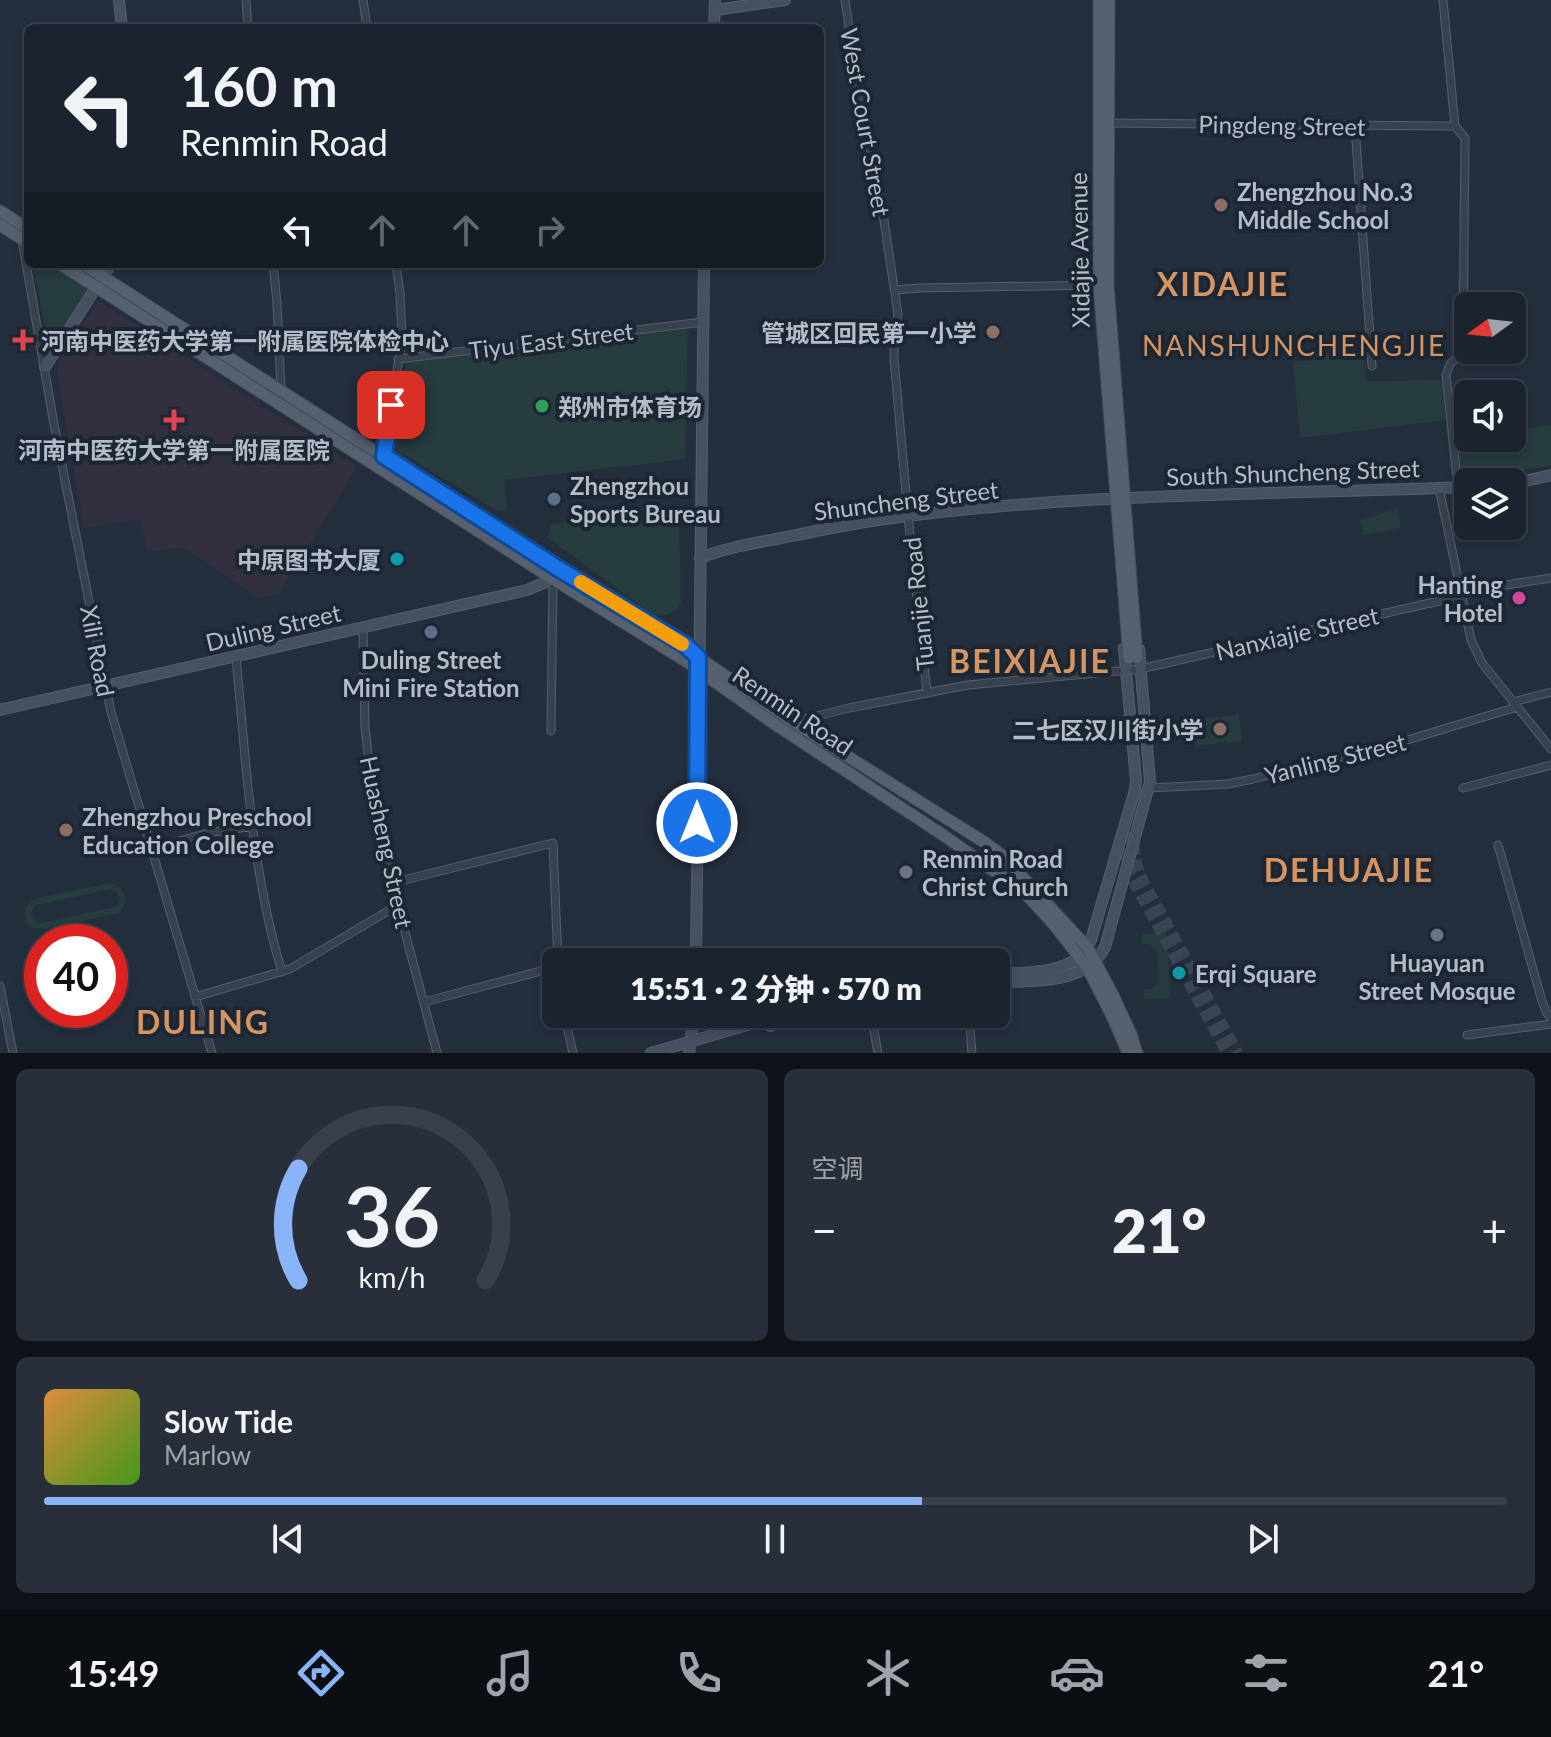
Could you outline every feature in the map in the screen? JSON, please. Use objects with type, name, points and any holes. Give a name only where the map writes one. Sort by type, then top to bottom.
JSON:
[{"type":"main road","name":"Xidajie Avenue","points":[[1099,0],[1099,285],[1133,664]]},
{"type":"main road","name":"Xidajie Avenue","points":[[1109,0],[1108,285],[1119,498]]},
{"type":"main road","points":[[0,211],[24,235]]},
{"type":"main road","points":[[0,225],[24,236]]},
{"type":"main road","name":"Renmin Road","points":[[69,268],[100,282],[281,390],[384,456],[1025,893],[1084,952]]},
{"type":"main road","name":"Renmin Road","points":[[87,268],[100,282],[556,574],[685,645],[793,722],[984,842],[1015,868],[1084,952]]},
{"type":"main road","points":[[1084,952],[1140,1053]]},
{"type":"main road","points":[[1092,964],[1128,1053]]},
{"type":"street","points":[[119,0],[122,24]]},
{"type":"street","points":[[246,0],[248,24]]},
{"type":"street","points":[[363,0],[366,24]]},
{"type":"street","points":[[715,5],[785,0]]},
{"type":"street","name":"West Court Street","points":[[845,0],[895,290]]},
{"type":"street","points":[[1443,0],[1455,126],[1465,138],[1463,345],[1446,375],[1460,468]]},
{"type":"street","name":"Pingdeng Street","points":[[1108,123],[1455,126]]},
{"type":"street","points":[[1355,126],[1372,366]]},
{"type":"street","name":"Xili Road","points":[[31,268],[62,468],[105,686],[117,736],[212,1053]]},
{"type":"street","points":[[45,367],[109,268]]},
{"type":"street","points":[[273,268],[281,390]]},
{"type":"street","points":[[384,456],[402,338],[396,268]]},
{"type":"street","points":[[696,948],[704,268]]},
{"type":"street","points":[[895,290],[1099,285]]},
{"type":"street","name":"Tuanjie Road","points":[[895,290],[898,314],[894,358],[927,692]]},
{"type":"street","name":"Tiyu East Street","points":[[398,359],[703,322]]},
{"type":"street","points":[[1526,481],[1551,475]]},
{"type":"street","name":"South Shuncheng Street","points":[[1119,498],[1454,487]]},
{"type":"street","points":[[1439,488],[1475,651],[1551,749]]},
{"type":"street","name":"Shuncheng Street","points":[[700,558],[744,544],[908,516],[1119,498]]},
{"type":"street","points":[[551,731],[556,574]]},
{"type":"street","name":"Duling Street","points":[[0,710],[527,590],[556,574]]},
{"type":"street","name":"Nanxiajie Street","points":[[793,722],[968,685],[1133,664],[1461,594],[1551,578]]},
{"type":"street","name":"Huasheng Street","points":[[363,627],[368,754],[392,883],[437,1053]]},
{"type":"street","points":[[236,656],[253,826],[266,910],[282,972]]},
{"type":"street","name":"Xidajie Avenue","points":[[1092,964],[1105,947],[1149,788],[1133,664]]},
{"type":"street","name":"Xidajie Avenue","points":[[1084,952],[1094,934],[1135,790],[1133,664]]},
{"type":"street","name":"Yanling Street","points":[[1149,788],[1228,784],[1253,779],[1404,741],[1551,692]]},
{"type":"street","points":[[1463,788],[1551,765]]},
{"type":"street","points":[[150,849],[208,833],[253,826]]},
{"type":"street","points":[[392,883],[553,843],[556,948]]},
{"type":"street","points":[[1498,845],[1543,1003],[1551,1018]]},
{"type":"street","points":[[195,997],[282,972],[398,905]]},
{"type":"street","points":[[1010,973],[1052,971],[1084,952]]},
{"type":"street","points":[[1010,981],[1059,978],[1092,964]]},
{"type":"street","points":[[424,1002],[542,969]]},
{"type":"street","points":[[0,986],[13,1053]]},
{"type":"street","points":[[1467,1035],[1551,1024]]},
{"type":"street","points":[[567,1028],[573,1053]]},
{"type":"street","points":[[690,1048],[692,1028]]},
{"type":"street","points":[[676,1053],[746,1028]]},
{"type":"street","points":[[651,1053],[690,1048],[761,1028]]},
{"type":"street","points":[[874,1028],[878,1053]]},
{"type":"street","points":[[970,1028],[972,1053]]},
{"type":"shaded area","name":"河南中医药大学第一附属医院","points":[[99,301],[357,467],[279,594],[260,598],[182,547],[147,552],[140,519],[84,528],[57,373],[63,350]]},
{"type":"green space","points":[[34,268],[55,268],[90,290],[50,352]]},
{"type":"green space","name":"郑州市体育场","points":[[688,329],[685,459],[504,480],[507,510],[498,511],[391,447],[405,365],[410,359]]},
{"type":"green space","points":[[1363,350],[1366,381],[1441,380],[1446,420],[1300,438],[1293,362],[1325,359],[1326,354]]},
{"type":"green space","points":[[1551,425],[1551,465],[1526,469],[1461,468],[1459,452],[1526,452],[1526,428]]},
{"type":"green space","points":[[1397,509],[1401,528],[1363,535],[1360,520]]},
{"type":"green space","points":[[679,512],[681,604],[673,612],[663,615],[655,616],[547,537],[552,524]]},
{"type":"green space","points":[[1239,715],[1242,741],[1195,746],[1192,720]]},
{"type":"green space","points":[[111,883],[120,888],[126,900],[120,913],[66,924],[28,924],[25,909],[34,899]],"holes":[[[111,889],[120,898],[116,907],[41,923],[31,916],[36,905]]]},
{"type":"green space","points":[[1167,933],[1170,998],[1144,999],[1144,989],[1151,989],[1159,982],[1157,951],[1150,944],[1142,944],[1141,934]]},
{"type":"tunnel","points":[[1126,832],[1125,853],[1131,877],[1227,1053]]},
{"type":"tunnel","points":[[1134,844],[1140,875],[1238,1053]]},
{"type":"slow traffic","points":[[581,582],[682,644]]},
{"type":"place","name":"Zhengzhou No.3 Middle School","points":[[1221,205]]},
{"type":"place","name":"管城区回民第一小学","points":[[993,332]]},
{"type":"place","name":"河南中医药大学第一附属医院体检中心","points":[[23,340]]},
{"type":"place","name":"郑州市体育场","points":[[542,406]]},
{"type":"place","name":"河南中医药大学第一附属医院","points":[[174,420]]},
{"type":"place","name":"Zhengzhou Sports Bureau","points":[[554,499]]},
{"type":"place","name":"中原图书大厦","points":[[397,559]]},
{"type":"place","name":"Hanting Hotel","points":[[1519,598]]},
{"type":"place","name":"Duling Street Mini Fire Station","points":[[431,632]]},
{"type":"place","name":"二七区汉川街小学","points":[[1220,729]]},
{"type":"place","name":"Zhengzhou Preschool Education College","points":[[66,830]]},
{"type":"place","name":"Renmin Road Christ Church","points":[[906,872]]},
{"type":"place","name":"Huayuan Street Mosque","points":[[1437,935]]},
{"type":"place","name":"Erqi Square","points":[[1179,973]]},
{"type":"district","name":"XIDAJIE","points":[[1223,283]]},
{"type":"district","name":"NANSHUNCHENGJIE","points":[[1294,345]]},
{"type":"district","name":"BEIXIAJIE","points":[[1030,660]]},
{"type":"district","name":"DEHUAJIE","points":[[1349,869]]},
{"type":"district","name":"DULING","points":[[203,1021]]},
{"type":"route","points":[[391,405],[384,456],[559,569],[685,645],[698,657],[697,823]]}]
